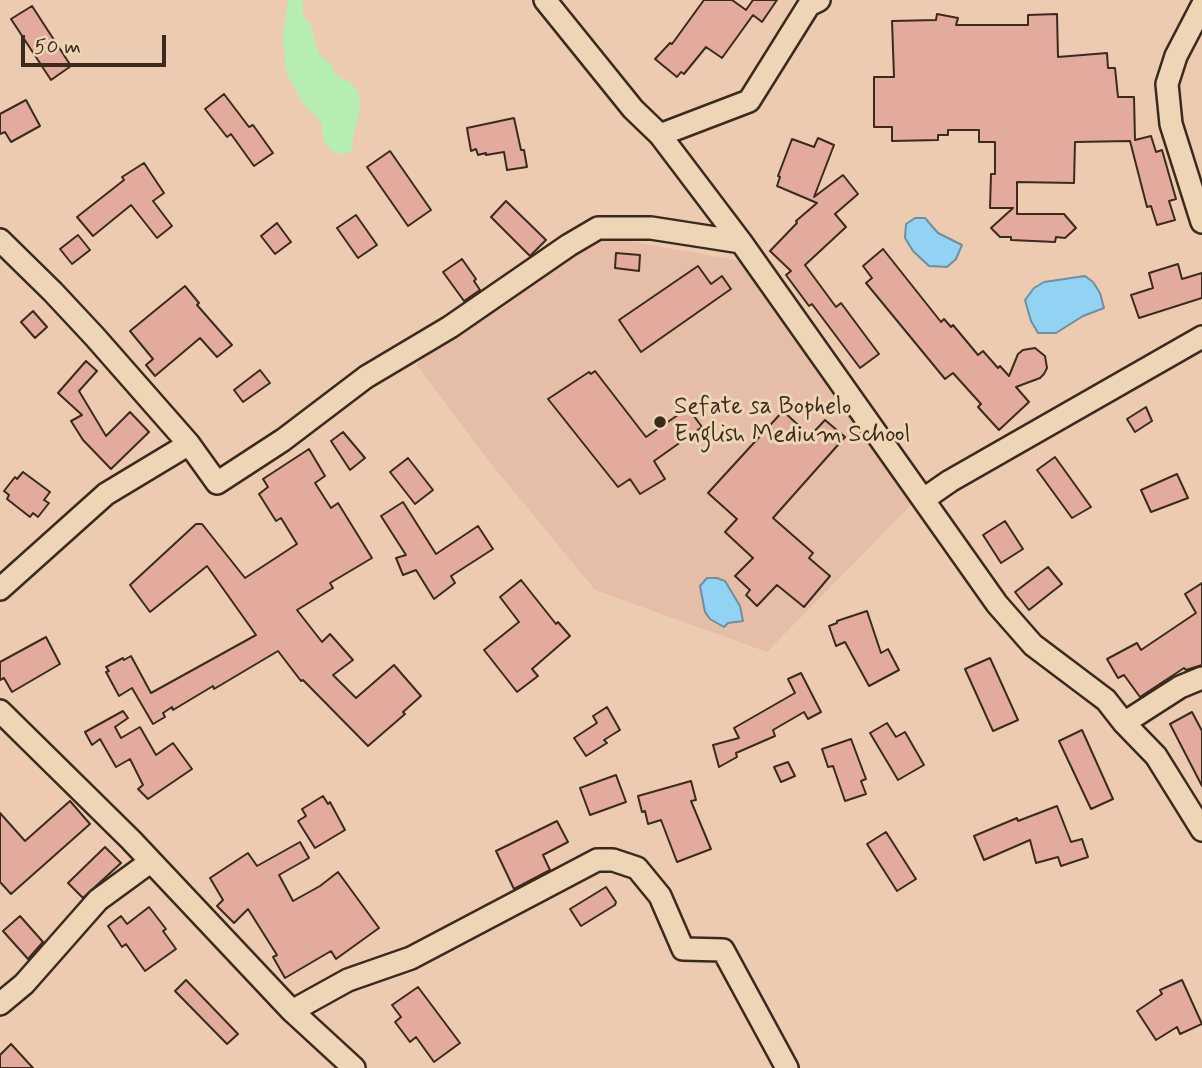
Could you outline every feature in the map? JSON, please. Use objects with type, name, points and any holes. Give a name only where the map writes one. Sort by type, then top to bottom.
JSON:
[{"type":"street","points":[[545,0],[633,109],[660,135],[741,242],[997,604],[1033,645],[1106,700],[1156,756],[1202,830]]},
{"type":"street","points":[[660,135],[749,101],[809,5],[819,0]]},
{"type":"street","points":[[1202,5],[1176,56],[1167,84],[1171,124],[1202,222]]},
{"type":"street","points":[[0,240],[53,292],[189,444],[217,483],[283,440],[366,377],[450,327],[598,228],[651,228],[741,242]]},
{"type":"street","points":[[924,499],[950,481],[1202,337]]},
{"type":"street","points":[[0,589],[106,494],[189,444]]},
{"type":"street","points":[[1124,723],[1180,687],[1202,678]]},
{"type":"street","points":[[0,710],[131,840],[292,1011],[354,1068]]},
{"type":"street","points":[[292,1011],[348,980],[411,958],[597,860],[612,860],[637,868],[660,896],[683,949],[723,950],[787,1068]]},
{"type":"street","points":[[0,1004],[24,984],[98,900],[150,862]]},
{"type":"shaded area","name":"Sefate sa Bophelo English Medium School","points":[[600,236],[747,262],[914,502],[767,652],[595,590],[493,466],[416,364]]},
{"type":"green space","points":[[288,0],[303,2],[303,16],[311,25],[318,53],[332,65],[335,74],[354,85],[360,97],[353,150],[343,155],[332,151],[323,139],[322,124],[303,103],[286,72],[283,39]]},
{"type":"water","points":[[915,218],[925,218],[938,233],[962,245],[956,259],[947,267],[929,266],[913,251],[905,238],[906,224]]},
{"type":"water","points":[[1085,276],[1100,293],[1104,308],[1083,316],[1056,333],[1038,333],[1031,321],[1025,300],[1034,288],[1044,282]]},
{"type":"water","points":[[707,578],[725,581],[740,606],[743,621],[728,623],[724,627],[710,619],[705,612],[700,586]]},
{"type":"building","points":[[704,0],[732,0],[746,10],[753,0],[777,0],[762,22],[753,15],[722,58],[706,47],[684,74],[681,72],[677,77],[655,59],[672,44]]},
{"type":"building","points":[[32,6],[71,66],[51,80],[11,19]]},
{"type":"building","points":[[937,14],[958,18],[956,25],[1028,25],[1028,15],[1057,14],[1058,57],[1107,53],[1108,68],[1115,68],[1118,97],[1134,97],[1135,140],[1151,136],[1156,152],[1162,150],[1176,199],[1169,201],[1175,220],[1157,225],[1151,206],[1147,207],[1130,141],[1075,142],[1074,183],[1017,182],[1017,214],[1064,214],[1076,228],[1065,238],[1056,237],[1055,242],[1000,237],[991,228],[1013,208],[990,208],[991,174],[995,174],[995,142],[979,142],[979,130],[948,130],[948,135],[938,135],[938,140],[892,141],[892,127],[874,127],[874,77],[894,77],[892,21],[936,20]]},
{"type":"building","points":[[224,94],[249,127],[253,125],[273,153],[254,166],[231,134],[227,137],[205,109]]},
{"type":"building","points":[[26,100],[40,126],[11,142],[5,132],[0,134],[0,114]]},
{"type":"building","points":[[514,118],[527,167],[507,170],[504,152],[478,155],[476,149],[471,151],[467,128]]},
{"type":"building","points":[[818,138],[834,145],[814,197],[843,175],[858,194],[835,214],[846,227],[805,265],[836,307],[841,303],[879,354],[860,368],[812,304],[809,306],[786,275],[791,271],[770,251],[796,221],[817,203],[777,186],[792,139],[814,147]]},
{"type":"building","points":[[390,151],[431,210],[408,226],[367,167]]},
{"type":"building","points":[[144,163],[164,193],[153,201],[172,226],[157,238],[131,205],[93,236],[77,217],[124,180],[122,177]]},
{"type":"building","points":[[506,201],[546,240],[530,256],[491,217]]},
{"type":"building","points":[[356,215],[377,245],[358,258],[337,228]]},
{"type":"building","points":[[277,223],[291,242],[275,254],[261,236]]},
{"type":"building","points":[[78,235],[90,250],[72,264],[60,249]]},
{"type":"building","points":[[883,249],[941,322],[944,319],[951,327],[953,325],[978,355],[983,351],[1009,376],[1018,354],[1023,350],[1035,348],[1045,356],[1047,368],[1044,374],[1016,387],[1029,402],[999,430],[978,407],[981,404],[953,373],[945,379],[866,283],[872,278],[863,266]]},
{"type":"building","points":[[616,253],[640,255],[639,271],[615,268]]},
{"type":"building","points":[[462,259],[480,290],[464,301],[443,272]]},
{"type":"building","points":[[1178,264],[1182,279],[1202,273],[1202,298],[1139,318],[1131,295],[1153,288],[1149,273]]},
{"type":"building","points":[[698,266],[711,284],[722,276],[731,289],[641,352],[619,320]]},
{"type":"building","points":[[185,286],[199,303],[197,305],[232,345],[217,357],[200,338],[155,376],[146,365],[153,359],[130,331]]},
{"type":"building","points":[[33,311],[47,327],[35,338],[21,322]]},
{"type":"building","points":[[86,361],[97,371],[79,391],[106,436],[130,412],[149,432],[111,469],[83,440],[71,421],[82,415],[58,393]]},
{"type":"building","points":[[260,370],[270,383],[243,402],[234,390]]},
{"type":"building","points":[[595,371],[646,437],[688,408],[702,427],[654,461],[665,479],[640,494],[630,479],[618,487],[548,399],[589,372],[591,374]]},
{"type":"building","points":[[1146,407],[1152,421],[1135,432],[1127,419]]},
{"type":"building","points":[[783,411],[810,436],[825,420],[845,437],[773,518],[813,553],[809,558],[830,576],[804,607],[777,585],[757,606],[746,595],[750,590],[735,576],[753,558],[725,532],[737,519],[708,493]]},
{"type":"building","points":[[343,432],[365,458],[350,470],[331,441]]},
{"type":"building","points":[[309,449],[325,476],[315,483],[331,508],[338,503],[372,558],[330,583],[333,588],[297,610],[322,642],[330,634],[353,660],[333,675],[356,698],[394,665],[421,696],[403,712],[405,714],[368,746],[303,680],[301,681],[278,651],[214,689],[213,686],[173,710],[172,707],[163,713],[165,717],[153,724],[132,688],[119,696],[106,667],[131,656],[151,693],[256,635],[207,566],[150,612],[130,585],[196,524],[202,524],[245,578],[297,544],[281,518],[276,521],[259,494],[268,487],[263,479]]},
{"type":"building","points":[[1055,457],[1091,507],[1072,518],[1037,470]]},
{"type":"building","points":[[408,458],[433,490],[415,504],[390,472]]},
{"type":"building","points":[[23,472],[50,492],[44,500],[49,503],[38,517],[33,513],[30,517],[7,499],[9,495],[4,491],[15,477],[17,479]]},
{"type":"building","points":[[1177,474],[1188,498],[1151,512],[1141,490]]},
{"type":"building","points":[[403,502],[436,554],[478,526],[493,549],[451,576],[455,583],[434,599],[416,570],[403,575],[396,558],[406,555],[381,516]]},
{"type":"building","points":[[1005,521],[1023,549],[1001,563],[983,535]]},
{"type":"building","points":[[1048,567],[1062,584],[1029,610],[1015,592]]},
{"type":"building","points":[[521,580],[556,624],[558,622],[570,636],[532,669],[538,676],[517,692],[484,650],[519,622],[500,597]]},
{"type":"building","points":[[1202,583],[1202,665],[1186,670],[1184,668],[1140,697],[1124,675],[1118,678],[1107,659],[1137,643],[1141,650],[1196,613],[1185,594]]},
{"type":"building","points":[[867,611],[881,653],[888,649],[899,670],[869,686],[845,642],[836,646],[829,626]]},
{"type":"building","points":[[46,637],[60,664],[12,692],[4,678],[0,680],[0,662]]},
{"type":"building","points":[[990,658],[1018,720],[993,731],[965,669]]},
{"type":"building","points":[[801,673],[821,712],[808,719],[804,712],[773,730],[775,736],[736,753],[737,757],[719,767],[713,745],[739,738],[734,728],[795,693],[788,679]]},
{"type":"building","points":[[607,707],[620,730],[604,740],[607,743],[586,756],[574,738],[597,723],[593,716]]},
{"type":"building","points":[[123,711],[128,718],[115,727],[121,738],[140,727],[156,755],[173,743],[192,769],[148,799],[138,789],[143,785],[130,759],[116,767],[100,739],[92,745],[85,732]]},
{"type":"building","points":[[1192,712],[1202,731],[1202,786],[1170,724]]},
{"type":"building","points":[[887,723],[896,737],[905,732],[924,765],[898,780],[870,733]]},
{"type":"building","points":[[1082,730],[1113,799],[1091,809],[1059,741]]},
{"type":"building","points":[[851,739],[866,779],[861,781],[866,794],[845,801],[833,766],[828,767],[822,749]]},
{"type":"building","points":[[788,762],[795,776],[781,782],[774,767]]},
{"type":"building","points":[[616,775],[626,802],[590,815],[580,788]]},
{"type":"building","points":[[691,781],[696,800],[691,801],[711,849],[677,862],[661,820],[648,824],[638,796]]},
{"type":"building","points":[[323,796],[328,804],[330,802],[345,830],[315,848],[298,821],[306,816],[302,809]]},
{"type":"building","points":[[70,801],[90,824],[11,894],[0,882],[0,813],[25,841]]},
{"type":"building","points":[[1057,806],[1071,842],[1082,839],[1088,857],[1061,866],[1058,857],[1036,863],[1030,840],[984,860],[974,836],[1017,818],[1018,821]]},
{"type":"building","points":[[557,821],[568,842],[543,855],[550,870],[514,889],[496,851]]},
{"type":"building","points":[[886,832],[916,879],[897,891],[867,844]]},
{"type":"building","points":[[300,842],[309,858],[279,875],[293,901],[338,872],[379,928],[336,959],[331,951],[285,978],[273,957],[277,955],[248,909],[234,923],[217,906],[223,900],[210,878],[248,853],[257,866]]},
{"type":"building","points":[[105,847],[121,863],[83,898],[68,883]]},
{"type":"building","points":[[606,887],[616,902],[615,905],[581,926],[570,909]]},
{"type":"building","points":[[149,907],[166,929],[163,931],[176,949],[145,971],[126,944],[122,947],[108,926],[121,916],[127,924]]},
{"type":"building","points":[[20,916],[43,942],[28,959],[3,931]]},
{"type":"building","points":[[186,980],[238,1034],[227,1044],[175,991]]},
{"type":"building","points":[[1182,980],[1202,1024],[1180,1034],[1177,1027],[1156,1040],[1137,1011],[1162,994],[1160,990]]},
{"type":"building","points":[[418,987],[460,1043],[434,1062],[416,1037],[410,1042],[395,1022],[401,1017],[392,1005]]},
{"type":"building","points":[[11,1044],[33,1068],[0,1068],[0,1055]]},
{"type":"place","name":"Sefate sa Bophelo English Medium School","points":[[660,422]]}]
